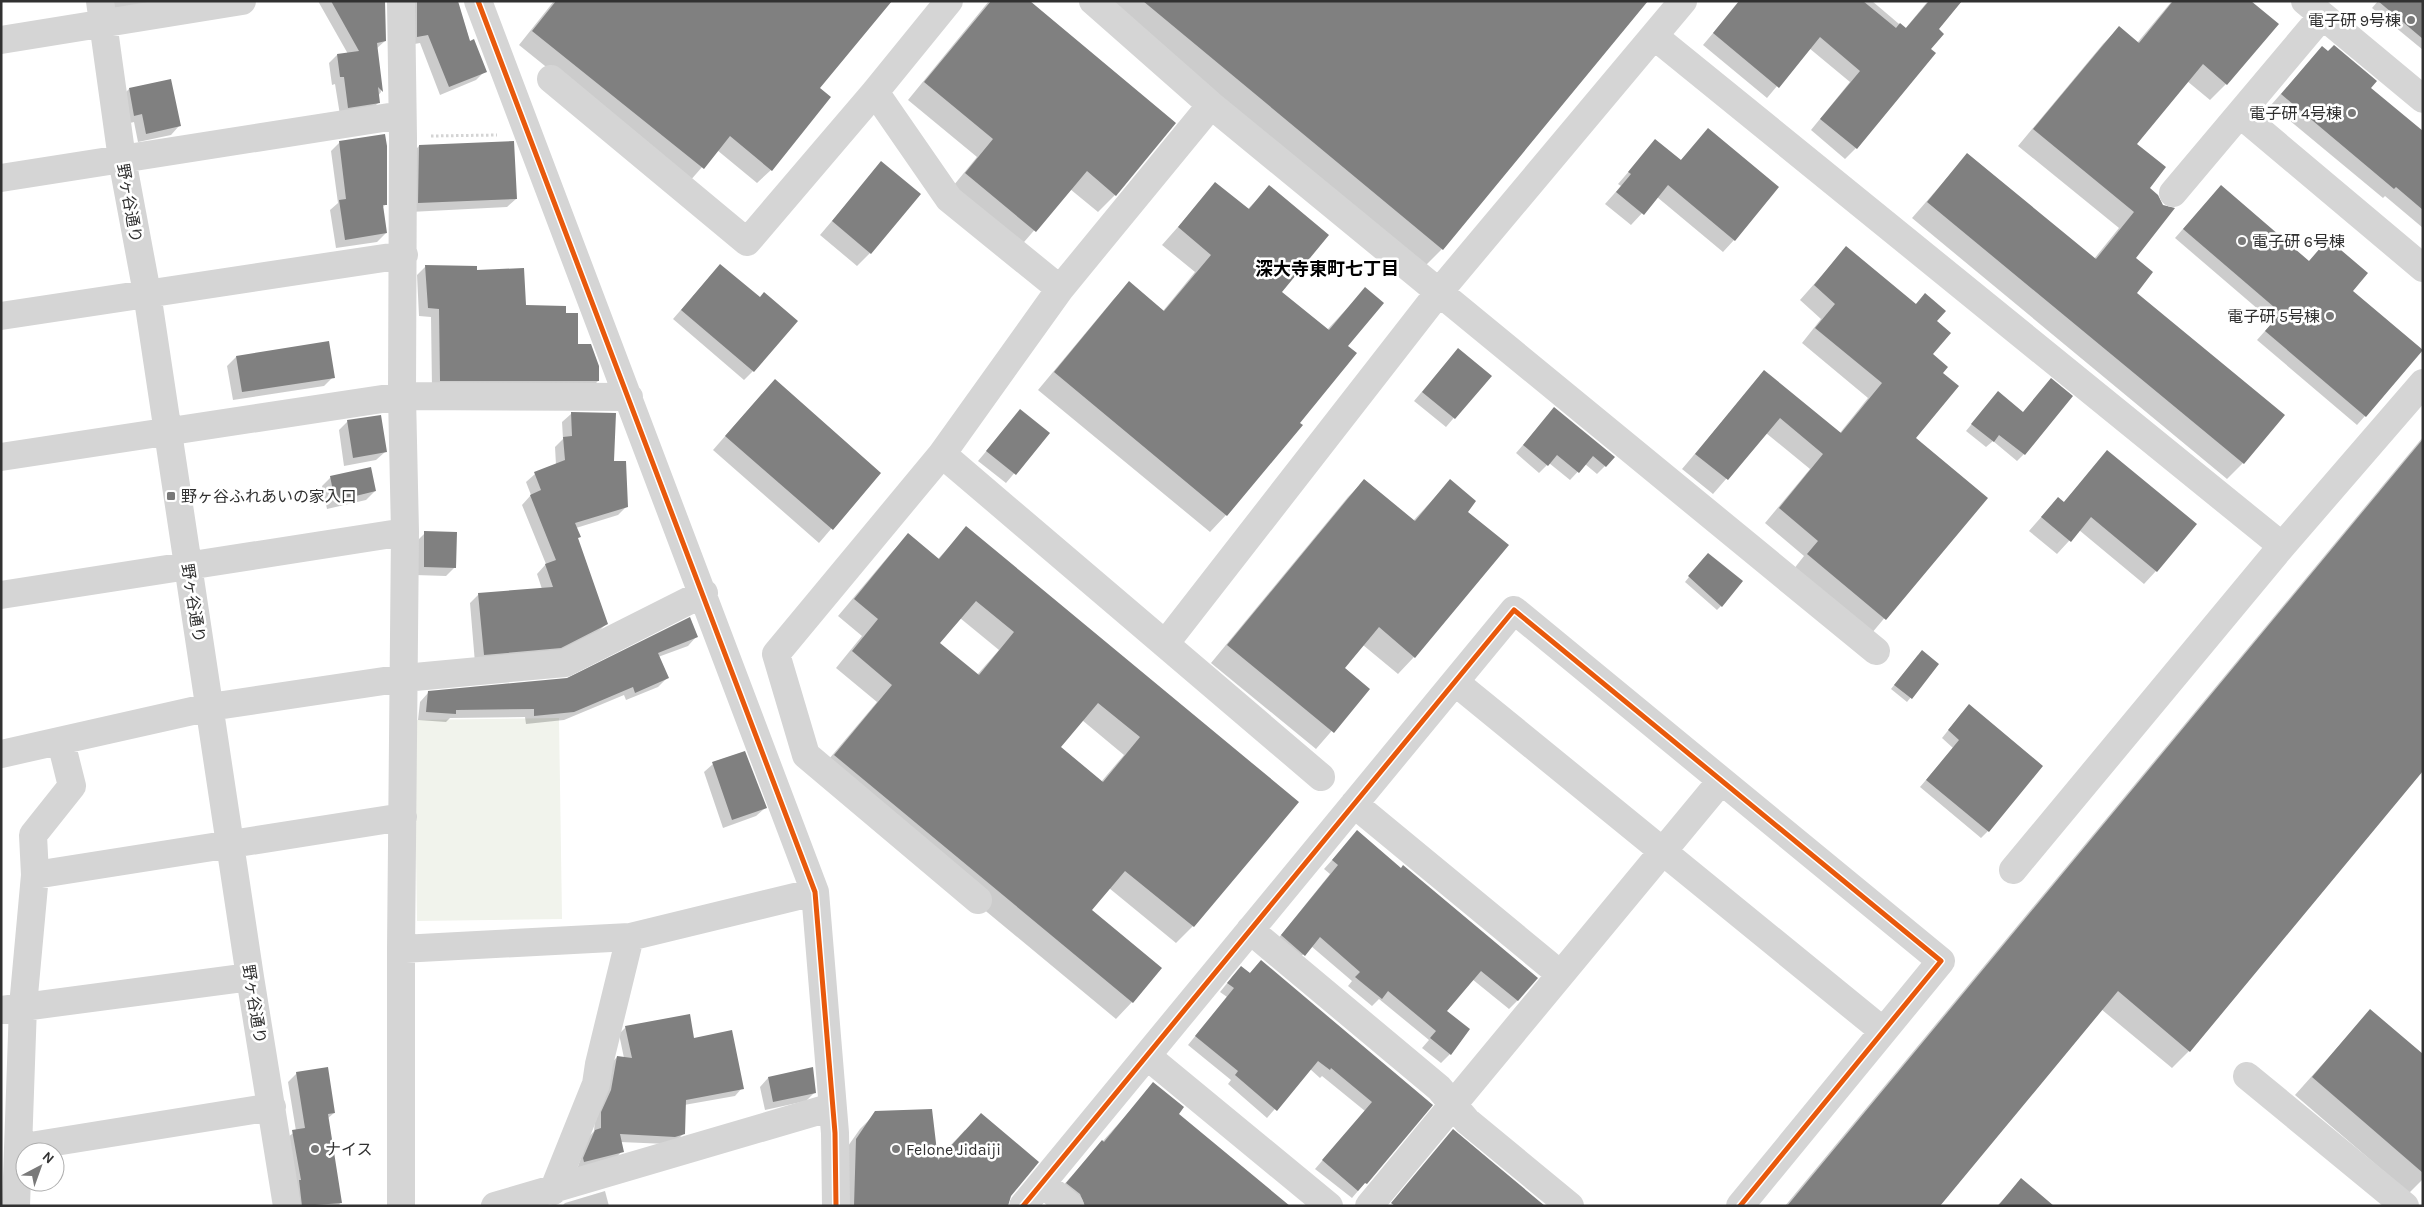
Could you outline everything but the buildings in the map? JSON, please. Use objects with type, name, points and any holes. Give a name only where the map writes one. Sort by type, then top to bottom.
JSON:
[{"type":"street","points":[[1,40],[101,12],[242,1]]},
{"type":"street","points":[[401,1],[404,255],[402,396],[405,532],[401,949],[401,1206]]},
{"type":"street","points":[[478,1],[630,397],[815,892],[832,1107],[836,1206]]},
{"type":"street","points":[[551,79],[747,242],[875,92],[949,1]]},
{"type":"street","points":[[1093,1],[1211,105],[1876,651]]},
{"type":"street","points":[[1165,644],[1439,292],[1683,1]]},
{"type":"street","points":[[2173,192],[2240,114],[2313,9],[2423,99]]},
{"type":"street","name":"野ヶ谷通り","points":[[101,12],[122,159],[147,293],[232,844],[250,977],[287,1206]]},
{"type":"street","points":[[1654,36],[2282,546]]},
{"type":"street","points":[[875,92],[949,199],[1060,289]]},
{"type":"street","points":[[978,900],[806,755],[776,654],[942,454],[1060,289],[1211,105]]},
{"type":"street","points":[[2240,114],[2423,268]]},
{"type":"street","points":[[1,178],[122,159],[402,126]]},
{"type":"street","points":[[1,316],[404,255]]},
{"type":"street","points":[[2013,870],[2282,546],[2423,382]]},
{"type":"street","points":[[1,457],[402,396],[630,397]]},
{"type":"street","points":[[942,454],[1321,777]]},
{"type":"street","points":[[1,595],[405,532]]},
{"type":"street","points":[[1,754],[61,742],[210,706],[404,678],[565,663],[704,593]]},
{"type":"street","points":[[1024,1206],[1514,610],[1941,961],[1740,1206]]},
{"type":"street","points":[[1455,682],[1883,1031]]},
{"type":"street","points":[[18,1142],[12,1008],[35,875],[33,835],[72,786],[61,742]]},
{"type":"street","points":[[1368,1206],[1721,781]]},
{"type":"street","points":[[1354,804],[1560,974]]},
{"type":"street","points":[[35,875],[403,817]]},
{"type":"street","points":[[401,949],[630,938],[815,892]]},
{"type":"street","points":[[1250,930],[1439,1088],[1467,1121],[1570,1206]]},
{"type":"street","points":[[553,1191],[596,1084],[599,1064],[630,938]]},
{"type":"street","points":[[12,1008],[250,977]]},
{"type":"street","points":[[1146,1056],[1329,1206]]},
{"type":"street","points":[[2247,1076],[2405,1206]]},
{"type":"street","points":[[55,1142],[272,1107]]},
{"type":"street","points":[[495,1206],[553,1191],[832,1107]]},
{"type":"street","points":[[1042,1183],[1070,1206]]},
{"type":"street","points":[[16,1192],[16,1206]]},
{"type":"path","points":[[402,126],[529,134]]},
{"type":"shaded area","points":[[559,718],[562,919],[417,921],[414,720]]},
{"type":"cycle path","points":[[478,1],[815,892],[835,1133],[836,1206]]},
{"type":"cycle path","points":[[1023,1206],[1514,610],[1941,961],[1740,1206]]},
{"type":"place","name":"電子研 9号棟","points":[[2411,20]]},
{"type":"place","name":"電子研 4号棟","points":[[2352,113]]},
{"type":"place","name":"電子研 6号棟","points":[[2242,241]]},
{"type":"place","name":"電子研 5号棟","points":[[2330,316]]},
{"type":"place","name":"野ヶ谷ふれあいの家入口","points":[[171,496]]},
{"type":"place","name":"ナイス","points":[[315,1149]]},
{"type":"place","name":"Felone Jidaiji","points":[[896,1149]]},
{"type":"district","name":"深大寺東町七丁目","points":[[1327,269]]}]
